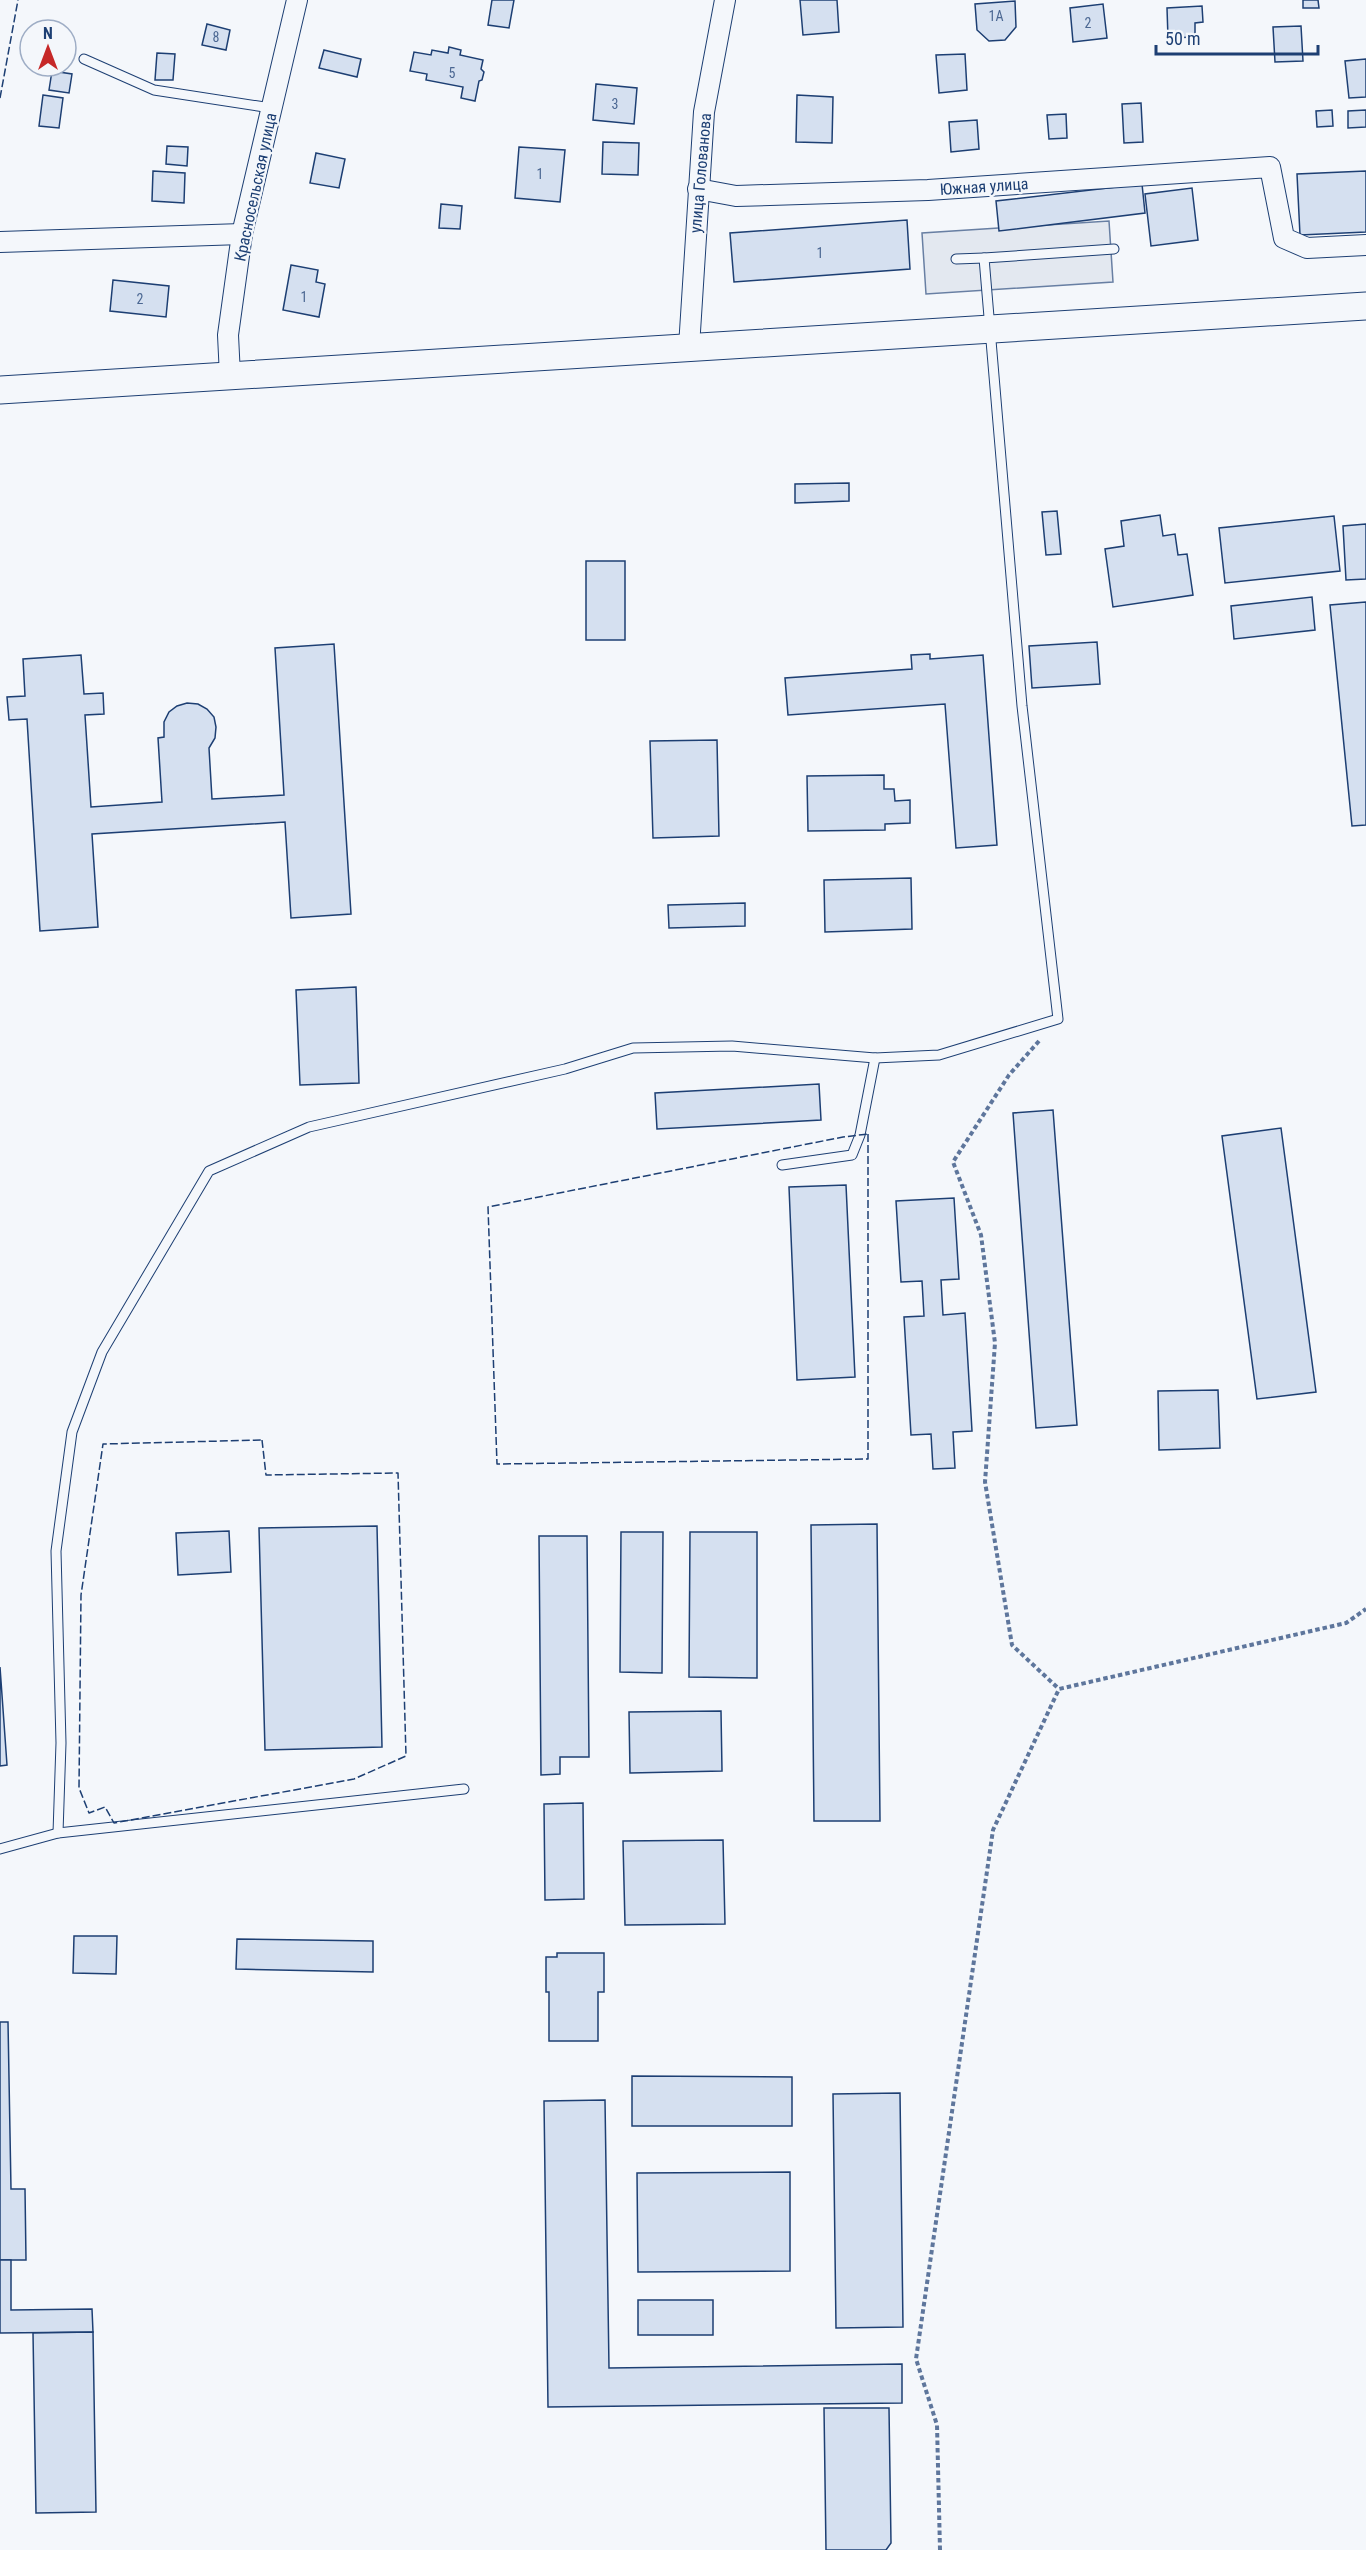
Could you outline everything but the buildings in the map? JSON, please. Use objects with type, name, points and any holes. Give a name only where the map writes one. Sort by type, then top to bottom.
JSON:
[{"type":"main road","points":[[0,390],[1366,306]]},
{"type":"street","name":"Красносельская улица","points":[[230,376],[228,335],[242,234],[297,0]]},
{"type":"street","name":"улица Голованова","points":[[689,347],[704,112],[725,0]]},
{"type":"street","name":"Южная улица","points":[[698,189],[736,196],[928,190],[1270,167],[1284,238],[1307,248],[1366,245]]},
{"type":"street","points":[[0,242],[242,234]]},
{"type":"lane","points":[[84,59],[154,90],[271,108]]},
{"type":"lane","points":[[956,259],[1114,249]]},
{"type":"lane","points":[[58,1833],[61,1743],[56,1551],[72,1431],[102,1352],[209,1171],[309,1128],[565,1069],[633,1048],[732,1046],[875,1058],[939,1055],[1058,1019],[1022,706],[984,258]]},
{"type":"lane","points":[[782,1165],[852,1155],[860,1135],[875,1058]]},
{"type":"lane","points":[[0,1849],[58,1833],[464,1788]]},
{"type":"path","points":[[1058,1019],[1009,1075],[953,1162],[981,1235],[995,1343],[985,1482],[1012,1645],[1059,1689]]},
{"type":"path","points":[[1059,1689],[1346,1623],[1366,1609]]},
{"type":"path","points":[[940,2550],[937,2425],[916,2360],[993,1830],[1059,1689]]},
{"type":"shaded area","points":[[1109,221],[1113,282],[926,294],[922,233]]},
{"type":"fence","points":[[0,98],[18,0]]},
{"type":"fence","points":[[868,1134],[868,1459],[497,1464],[488,1207],[868,1134]]},
{"type":"fence","points":[[262,1440],[266,1475],[398,1473],[406,1756],[354,1779],[114,1823],[105,1807],[89,1813],[79,1788],[81,1595],[103,1444],[262,1440]]}]
